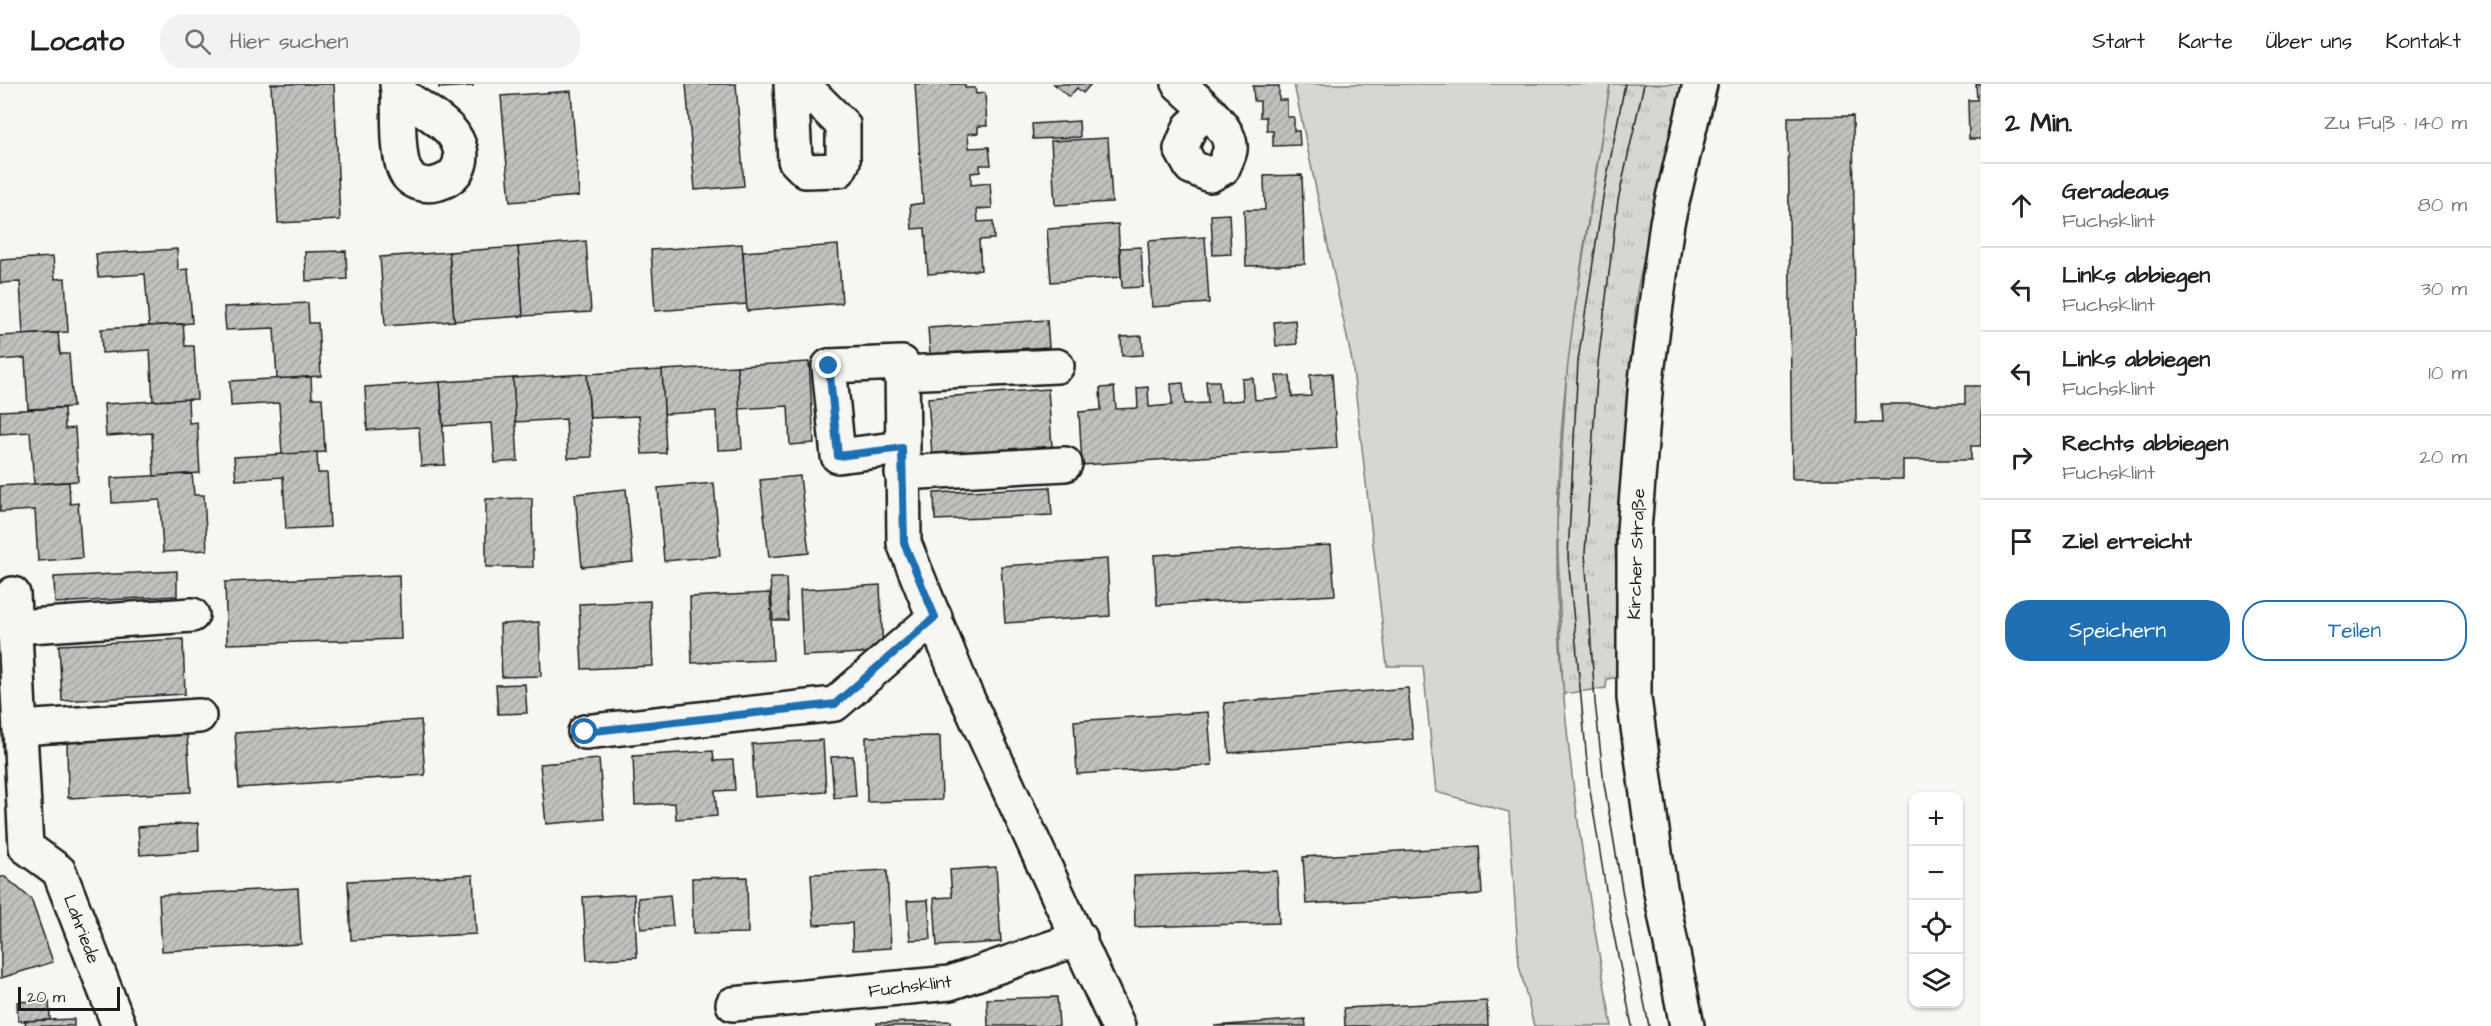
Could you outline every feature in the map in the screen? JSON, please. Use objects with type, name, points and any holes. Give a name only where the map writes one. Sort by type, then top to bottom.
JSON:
[{"type":"street","points":[[790,84],[795,160],[806,171],[839,170],[843,162],[843,125],[802,84]]},
{"type":"street","points":[[1179,84],[1208,111]]},
{"type":"street","name":"Kircher Straße","points":[[1687,1026],[1659,882],[1634,698],[1634,530],[1646,380],[1667,223],[1700,84]]},
{"type":"street","points":[[1065,464],[902,460],[838,456],[829,366],[902,363],[902,460],[904,543],[963,689],[1021,818],[1080,938],[1118,1026]]},
{"type":"street","points":[[902,373],[1057,366]]},
{"type":"street","name":"Lahriede","points":[[13,594],[15,627],[9,679],[20,728],[13,848],[59,871],[119,1026]]},
{"type":"street","points":[[15,627],[192,615]]},
{"type":"street","points":[[585,732],[835,704],[935,617]]},
{"type":"street","points":[[20,728],[199,717]]},
{"type":"street","name":"Fuchsklint","points":[[733,1004],[950,984],[1080,938]]},
{"type":"green space","points":[[1294,84],[1610,84],[1569,358],[1563,413],[1557,524],[1560,650],[1565,713],[1580,839],[1612,1026],[1534,1026],[1519,965],[1509,812],[1436,792],[1423,666],[1387,666],[1352,361]]},
{"type":"green space","points":[[1610,84],[1681,84],[1637,291],[1615,546],[1620,677],[1607,679],[1606,688],[1563,694],[1557,524],[1568,354]]},
{"type":"building","points":[[271,84],[334,84],[340,220],[278,223]]},
{"type":"building","points":[[439,84],[473,84],[473,86],[439,88]]},
{"type":"building","points":[[686,84],[736,84],[744,186],[695,190]]},
{"type":"building","points":[[915,84],[965,84],[965,88],[975,88],[976,94],[985,93],[987,126],[978,126],[978,133],[968,134],[969,148],[989,147],[991,165],[980,165],[980,172],[971,173],[971,185],[990,183],[992,208],[977,209],[978,222],[993,221],[994,239],[979,240],[981,270],[928,274],[925,228],[912,229],[910,205],[923,203]]},
{"type":"building","points":[[1054,84],[1091,84],[1083,93],[1077,88],[1069,97]]},
{"type":"building","points":[[1976,84],[1981,84],[1981,139],[1969,139],[1968,100],[1977,100]]},
{"type":"building","points":[[1253,86],[1279,86],[1279,100],[1287,100],[1287,117],[1294,117],[1294,131],[1299,131],[1300,145],[1273,146],[1273,131],[1267,131],[1266,117],[1260,117],[1260,101],[1254,101]]},
{"type":"building","points":[[571,91],[579,196],[510,202],[501,96]]},
{"type":"building","points":[[1853,116],[1856,423],[1882,423],[1881,404],[1965,404],[1965,386],[1981,386],[1981,446],[1971,446],[1971,460],[1903,460],[1903,479],[1792,479],[1788,117]]},
{"type":"building","points":[[1079,121],[1080,137],[1033,139],[1032,124]]},
{"type":"building","points":[[1108,138],[1112,202],[1055,205],[1051,141]]},
{"type":"building","points":[[1302,175],[1305,264],[1246,266],[1244,210],[1265,210],[1264,176]]},
{"type":"building","points":[[1229,214],[1231,254],[1213,255],[1211,215]]},
{"type":"building","points":[[1118,224],[1121,277],[1051,282],[1047,229]]},
{"type":"building","points":[[1205,237],[1209,303],[1152,307],[1148,241]]},
{"type":"building","points":[[586,241],[591,312],[523,316],[518,247]]},
{"type":"building","points":[[742,244],[747,304],[655,311],[651,250]]},
{"type":"building","points":[[838,245],[842,303],[747,311],[743,252]]},
{"type":"building","points":[[518,247],[523,316],[454,321],[449,252]]},
{"type":"building","points":[[1141,247],[1143,287],[1122,288],[1120,248]]},
{"type":"building","points":[[177,249],[178,270],[188,269],[192,323],[149,326],[145,274],[98,277],[96,254]]},
{"type":"building","points":[[346,251],[347,279],[306,281],[305,252]]},
{"type":"building","points":[[449,252],[454,321],[385,326],[380,257]]},
{"type":"building","points":[[53,257],[55,279],[65,278],[68,332],[23,335],[20,282],[0,283],[0,260]]},
{"type":"building","points":[[308,303],[309,323],[318,323],[321,376],[277,379],[274,328],[226,330],[224,307]]},
{"type":"building","points":[[1047,320],[1049,347],[930,354],[928,328]]},
{"type":"building","points":[[1295,320],[1297,344],[1276,346],[1274,322]]},
{"type":"building","points":[[183,324],[185,346],[194,346],[197,399],[153,401],[150,350],[102,353],[101,329]]},
{"type":"building","points":[[58,333],[60,354],[69,354],[73,407],[28,409],[25,358],[0,360],[0,336]]},
{"type":"building","points":[[1142,336],[1143,355],[1122,356],[1121,337]]},
{"type":"building","points":[[809,362],[814,443],[790,445],[788,406],[739,409],[737,366]]},
{"type":"building","points":[[737,366],[742,449],[718,450],[716,411],[664,414],[662,370]]},
{"type":"building","points":[[662,370],[666,453],[642,454],[639,416],[590,418],[587,374]]},
{"type":"building","points":[[1332,373],[1337,448],[1082,465],[1079,412],[1101,410],[1100,388],[1114,387],[1116,409],[1138,408],[1137,388],[1148,387],[1149,407],[1172,405],[1171,384],[1183,383],[1185,404],[1208,403],[1206,381],[1219,381],[1221,402],[1243,400],[1242,379],[1253,378],[1255,400],[1278,398],[1276,376],[1290,376],[1292,397],[1311,396],[1310,375]]},
{"type":"building","points":[[587,374],[592,457],[568,458],[566,419],[515,422],[513,378]]},
{"type":"building","points":[[311,377],[312,398],[322,398],[325,452],[282,455],[279,403],[231,406],[230,381]]},
{"type":"building","points":[[513,378],[518,461],[495,463],[492,423],[443,426],[440,382]]},
{"type":"building","points":[[440,382],[445,465],[421,466],[419,427],[367,430],[365,387]]},
{"type":"building","points":[[1048,389],[1052,447],[932,455],[928,398]]},
{"type":"building","points":[[188,399],[189,423],[197,422],[200,473],[154,476],[152,433],[106,436],[104,404]]},
{"type":"building","points":[[64,408],[65,429],[75,428],[78,481],[34,484],[30,432],[0,434],[0,411]]},
{"type":"building","points":[[317,452],[318,473],[327,473],[330,527],[286,529],[283,477],[236,480],[234,457]]},
{"type":"building","points":[[192,474],[194,495],[204,495],[207,550],[163,552],[160,500],[112,503],[111,478]]},
{"type":"building","points":[[800,476],[809,553],[769,557],[760,480]]},
{"type":"building","points":[[69,482],[70,504],[78,503],[82,558],[38,561],[35,510],[0,512],[0,486]]},
{"type":"building","points":[[714,483],[720,556],[664,561],[658,488]]},
{"type":"building","points":[[1050,487],[1052,515],[935,520],[934,493]]},
{"type":"building","points":[[626,489],[633,562],[582,567],[575,494]]},
{"type":"building","points":[[532,498],[533,567],[486,567],[486,499]]},
{"type":"building","points":[[1331,545],[1335,595],[1157,605],[1154,555]]},
{"type":"building","points":[[1107,559],[1110,616],[1005,623],[1001,566]]},
{"type":"building","points":[[177,571],[177,596],[55,603],[54,577]]},
{"type":"building","points":[[399,575],[401,639],[227,644],[225,582]]},
{"type":"building","points":[[770,578],[786,578],[788,620],[773,620]]},
{"type":"building","points":[[880,585],[883,652],[803,656],[800,590]]},
{"type":"building","points":[[770,593],[773,660],[692,663],[690,597]]},
{"type":"building","points":[[650,601],[653,666],[582,669],[579,604]]},
{"type":"building","points":[[539,622],[541,676],[502,677],[500,624]]},
{"type":"building","points":[[183,639],[185,694],[62,701],[59,645]]},
{"type":"building","points":[[525,684],[527,713],[498,714],[496,685]]},
{"type":"building","points":[[1408,688],[1413,739],[1229,753],[1224,703]]},
{"type":"building","points":[[1208,712],[1212,765],[1077,774],[1074,721]]},
{"type":"building","points":[[421,720],[425,775],[239,788],[235,733]]},
{"type":"building","points":[[187,735],[191,792],[68,798],[67,741]]},
{"type":"building","points":[[940,736],[942,800],[867,802],[866,737]]},
{"type":"building","points":[[823,740],[826,792],[755,797],[752,744]]},
{"type":"building","points":[[713,751],[714,761],[733,760],[735,790],[715,791],[717,816],[676,819],[675,803],[635,805],[633,756]]},
{"type":"building","points":[[853,756],[856,796],[834,798],[831,757]]},
{"type":"building","points":[[599,759],[604,819],[546,824],[540,764]]},
{"type":"building","points":[[198,823],[199,851],[140,855],[138,827]]},
{"type":"building","points":[[1479,846],[1482,894],[1306,904],[1303,857]]},
{"type":"building","points":[[996,867],[1001,942],[937,946],[934,898],[952,897],[950,870]]},
{"type":"building","points":[[887,870],[891,948],[853,950],[852,923],[814,925],[811,874]]},
{"type":"building","points":[[1277,871],[1279,923],[1135,927],[1134,876]]},
{"type":"building","points":[[473,875],[476,934],[351,940],[348,881]]},
{"type":"building","points":[[0,877],[5,877],[31,899],[53,962],[1,978]]},
{"type":"building","points":[[747,877],[748,933],[693,934],[692,878]]},
{"type":"building","points":[[298,888],[301,944],[162,951],[159,895]]},
{"type":"building","points":[[634,894],[637,957],[587,960],[583,897]]},
{"type":"building","points":[[670,895],[673,926],[641,929],[638,898]]},
{"type":"building","points":[[928,900],[931,939],[910,940],[907,901]]},
{"type":"building","points":[[1057,997],[1059,1026],[988,1026],[987,999]]},
{"type":"building","points":[[49,1000],[50,1020],[18,1021],[17,1002]]},
{"type":"building","points":[[1487,1001],[1488,1026],[1345,1026],[1344,1008]]},
{"type":"building","points":[[74,1019],[74,1026],[26,1026],[25,1021]]},
{"type":"building","points":[[1305,1019],[1306,1026],[1214,1026]]},
{"type":"building","points":[[951,1021],[951,1026],[877,1026],[877,1023]]},
{"type":"tram line","points":[[1625,84],[1603,197],[1578,361],[1568,557],[1589,784],[1610,915],[1632,1026]]},
{"type":"tram line","points":[[1644,84],[1618,200],[1598,363],[1585,553],[1595,702],[1604,783],[1626,913],[1649,1026]]},
{"type":"route","points":[[585,732],[835,704],[935,617],[904,543],[902,448],[838,456],[829,366]]}]
